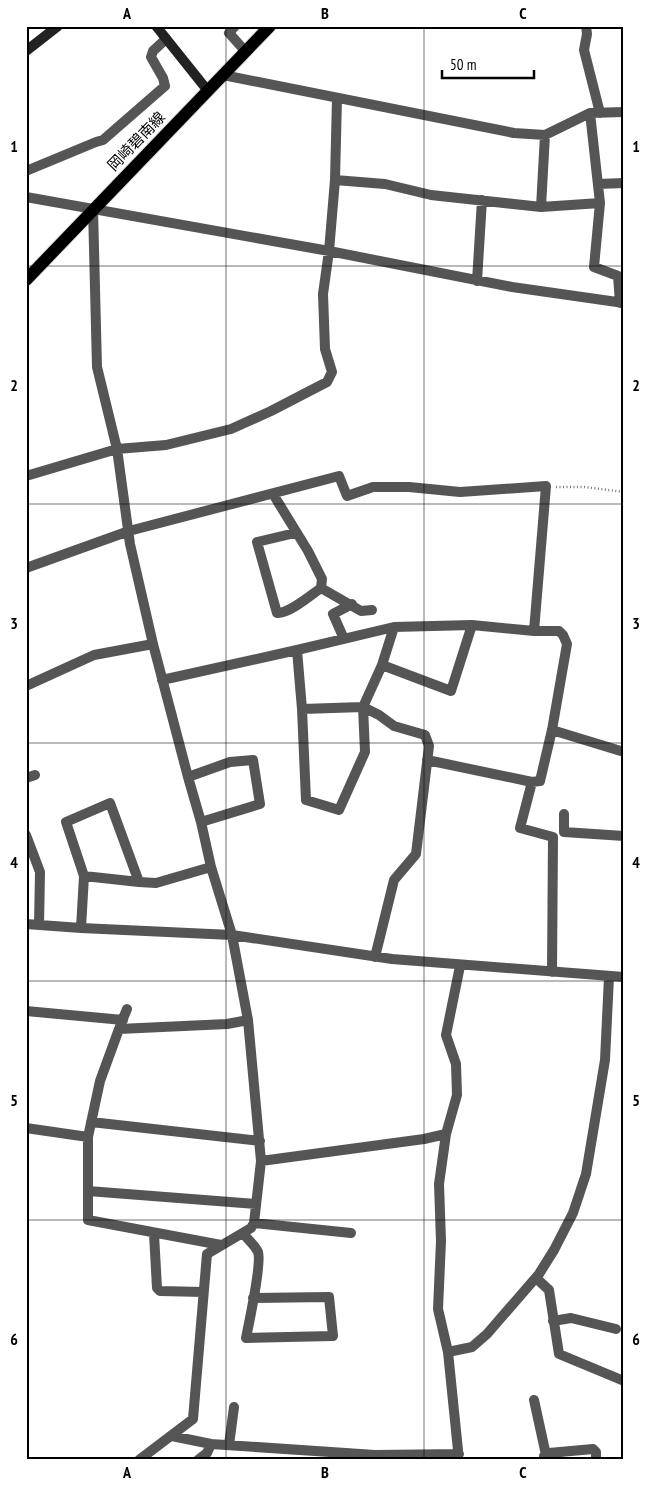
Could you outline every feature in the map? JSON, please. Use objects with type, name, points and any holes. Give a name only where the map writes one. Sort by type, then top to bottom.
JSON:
[{"type":"main road","points":[[26,51],[58,26]]},
{"type":"main road","points":[[156,26],[208,91]]},
{"type":"main road","name":"岡崎碧南線","points":[[26,280],[270,26]]},
{"type":"street","points":[[235,26],[229,33],[231,38],[246,52]]},
{"type":"street","points":[[26,197],[329,251],[477,281],[622,303],[618,276],[594,267],[600,203],[595,113],[584,50],[587,34],[586,26]]},
{"type":"street","points":[[26,171],[102,140],[165,86],[163,78],[151,57],[152,51],[166,39]]},
{"type":"street","points":[[223,75],[514,133],[545,135],[595,113],[624,112]]},
{"type":"street","points":[[26,476],[117,449],[166,445],[231,429],[327,382],[332,372],[326,349],[322,294],[329,251],[335,180],[337,98]]},
{"type":"street","points":[[541,207],[545,135]]},
{"type":"street","points":[[335,180],[385,184],[431,195],[541,207],[600,203]]},
{"type":"street","points":[[598,184],[624,183]]},
{"type":"street","points":[[477,281],[482,200]]},
{"type":"street","points":[[93,209],[97,367],[117,449],[130,544],[153,644],[188,777],[202,822],[211,867],[232,935],[248,1020],[261,1161],[254,1223],[251,1228],[208,1254],[203,1292],[193,1419],[139,1460]]},
{"type":"street","points":[[26,568],[129,531],[339,476],[347,496],[373,487],[409,487],[460,492],[546,486],[534,630]]},
{"type":"street","points":[[273,494],[308,551],[322,579],[321,588]]},
{"type":"street","points":[[296,533],[257,542],[277,613],[281,614],[321,588]]},
{"type":"street","points":[[321,588],[361,610],[372,610]]},
{"type":"street","points":[[344,639],[333,614],[352,604]]},
{"type":"street","points":[[382,665],[451,691],[472,625]]},
{"type":"street","points":[[162,680],[394,627],[472,625],[559,631],[563,635],[567,644],[552,730],[540,781],[532,782],[428,760]]},
{"type":"street","points":[[297,650],[306,800],[339,810],[365,752],[363,707],[382,665],[394,627]]},
{"type":"street","points":[[26,686],[94,656],[153,644]]},
{"type":"street","points":[[302,710],[363,707],[379,714],[394,726],[425,735],[429,746],[416,854],[394,880],[375,957]]},
{"type":"street","points":[[552,730],[624,752]]},
{"type":"street","points":[[188,777],[230,762],[253,760],[260,804],[202,822]]},
{"type":"street","points":[[532,782],[520,828],[553,837],[552,972]]},
{"type":"street","points":[[81,928],[84,876],[66,822],[110,803],[138,882]]},
{"type":"street","points":[[564,814],[564,832],[624,836]]},
{"type":"street","points":[[26,835],[40,872],[39,924]]},
{"type":"street","points":[[84,876],[156,883],[211,867]]},
{"type":"street","points":[[26,924],[232,935],[375,957],[460,966],[624,977]]},
{"type":"street","points":[[172,1436],[211,1444],[375,1455],[459,1457],[448,1352],[438,1309],[441,1241],[439,1184],[446,1134],[457,1095],[456,1064],[446,1035],[460,966]]},
{"type":"street","points":[[448,1352],[472,1347],[487,1334],[536,1278],[554,1250],[573,1213],[586,1174],[606,1060],[609,976]]},
{"type":"street","points":[[127,1009],[100,1081],[88,1137],[88,1220],[154,1234],[221,1245]]},
{"type":"street","points":[[26,1011],[121,1024],[227,1024],[248,1020]]},
{"type":"street","points":[[91,1122],[260,1141]]},
{"type":"street","points":[[26,1128],[88,1137]]},
{"type":"street","points":[[261,1161],[424,1139],[446,1134]]},
{"type":"street","points":[[88,1191],[256,1204]]},
{"type":"street","points":[[254,1223],[351,1234]]},
{"type":"street","points":[[243,1233],[257,1250],[260,1260],[253,1298],[246,1338],[333,1336],[329,1298],[253,1298]]},
{"type":"street","points":[[154,1234],[157,1288],[160,1291],[203,1292]]},
{"type":"street","points":[[536,1278],[549,1290],[559,1354],[624,1381]]},
{"type":"street","points":[[554,1321],[572,1318],[616,1329]]},
{"type":"street","points":[[534,1400],[545,1457]]},
{"type":"street","points":[[230,1445],[234,1407]]},
{"type":"street","points":[[198,1460],[207,1453],[211,1444]]},
{"type":"street","points":[[545,1457],[549,1453],[593,1449],[596,1452],[596,1460]]},
{"type":"path","points":[[546,486],[584,487],[624,492]]}]
